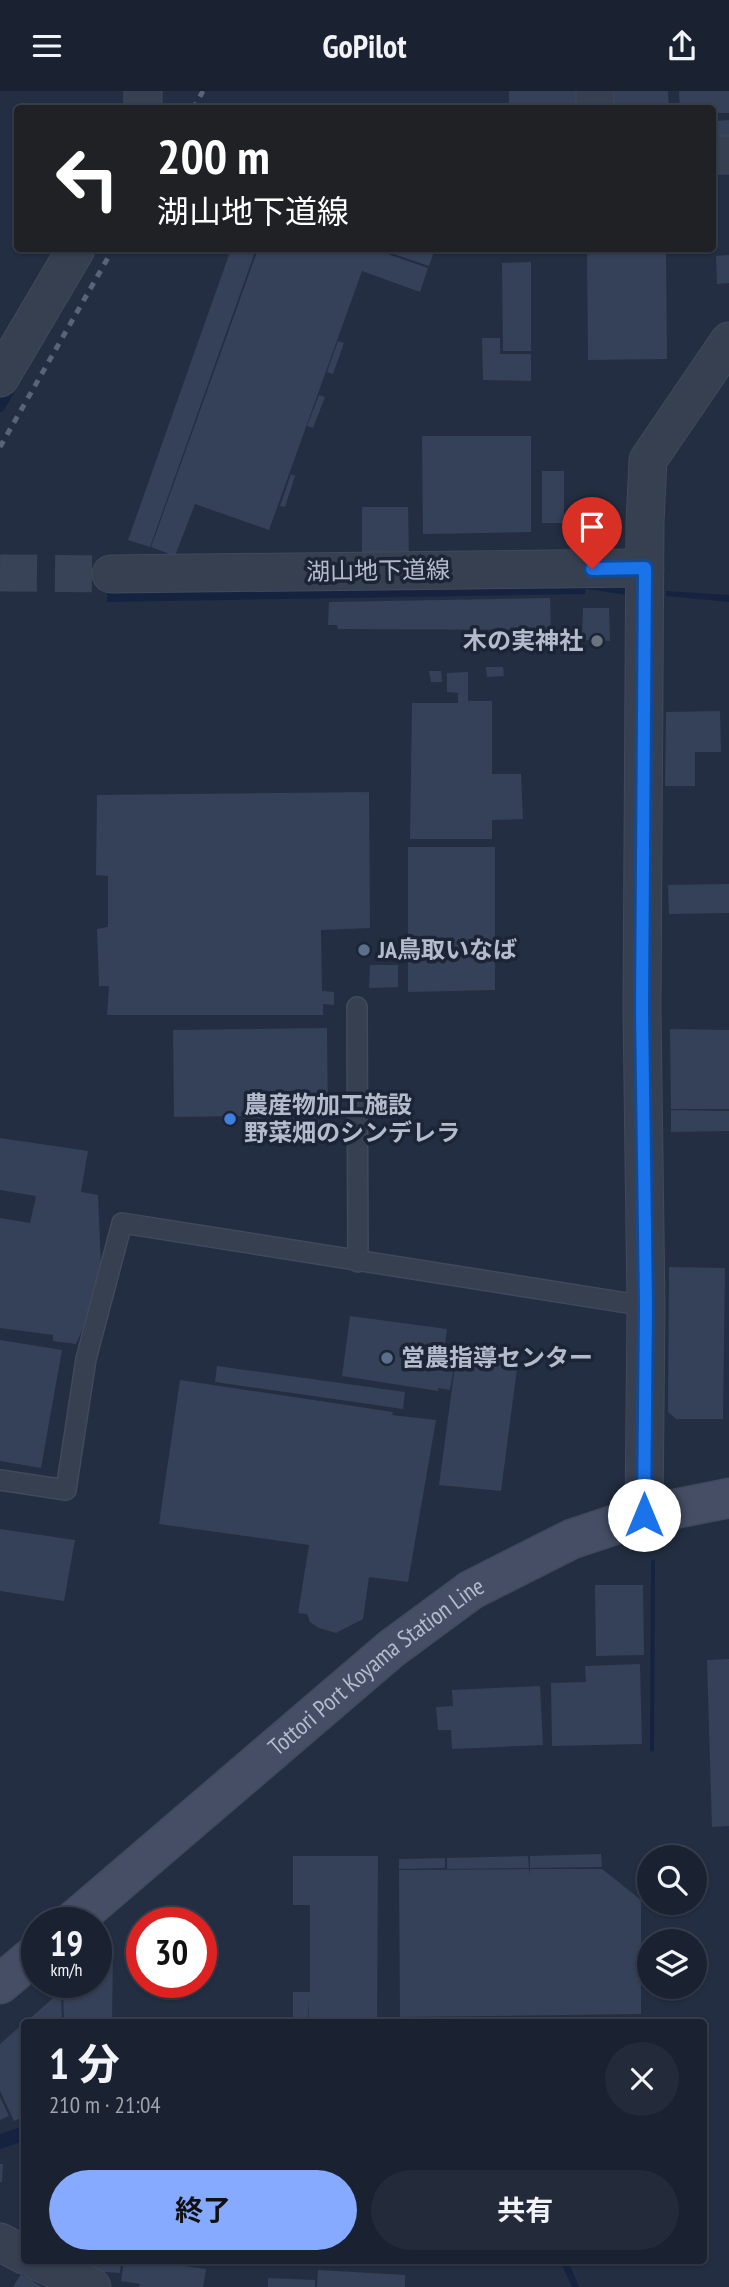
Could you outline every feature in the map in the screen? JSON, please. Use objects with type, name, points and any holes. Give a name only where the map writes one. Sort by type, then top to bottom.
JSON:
[{"type":"main road","name":"Tottori Port Koyama Station Line","points":[[90,1907],[391,1649],[471,1590],[572,1539],[644,1515],[729,1498]]},
{"type":"main road","points":[[0,1984],[21,1966]]},
{"type":"street","points":[[0,378],[74,252]]},
{"type":"street","points":[[644,1515],[646,1306],[642,1009],[648,460],[729,341]]},
{"type":"street","name":"湖山地下道線","points":[[111,574],[645,568]]},
{"type":"street","points":[[0,2242],[21,2253]]},
{"type":"street","points":[[43,2264],[92,2287]]},
{"type":"lane","points":[[357,1007],[358,1262]]},
{"type":"lane","points":[[0,1480],[66,1490],[86,1359],[122,1223],[646,1306]]},
{"type":"water","points":[[634,586],[634,596],[586,589],[585,594],[107,602],[108,588]]},
{"type":"water","points":[[666,591],[729,595],[729,602],[666,596]]},
{"type":"water","points":[[655,1559],[654,1751],[650,1752],[651,1561]]},
{"type":"water","points":[[21,2127],[21,2142],[0,2149],[0,2134]]},
{"type":"water","points":[[561,2264],[569,2264],[579,2287],[572,2287]]},
{"type":"building","points":[[509,91],[577,91],[578,105],[509,105]]},
{"type":"building","points":[[614,91],[668,91],[669,105],[613,105]]},
{"type":"building","points":[[679,91],[729,91],[729,113],[716,113],[716,105],[680,105]]},
{"type":"building","points":[[729,120],[729,139],[717,139],[717,121]]},
{"type":"building","points":[[230,252],[255,252],[150,547],[128,540]]},
{"type":"building","points":[[257,252],[382,252],[428,268],[420,292],[362,271],[269,530],[195,504],[175,556],[151,547]]},
{"type":"building","points":[[388,252],[434,252],[429,266]]},
{"type":"building","points":[[587,252],[666,253],[667,359],[588,360]]},
{"type":"building","points":[[729,255],[729,283],[717,284],[716,256]]},
{"type":"building","points":[[531,262],[531,351],[503,351],[502,263]]},
{"type":"building","points":[[482,338],[500,338],[500,354],[531,354],[531,381],[483,380]]},
{"type":"building","points":[[338,341],[344,343],[333,374],[327,372]]},
{"type":"building","points":[[319,395],[325,397],[313,428],[307,426]]},
{"type":"building","points":[[422,436],[531,436],[531,532],[423,534]]},
{"type":"building","points":[[542,471],[564,471],[564,523],[542,523]]},
{"type":"building","points":[[291,474],[295,476],[285,507],[280,506]]},
{"type":"building","points":[[362,507],[408,507],[409,555],[362,555]]},
{"type":"building","points":[[550,598],[551,630],[338,629],[337,625],[328,625],[329,602]]},
{"type":"building","points":[[583,608],[609,608],[610,641],[582,640]]},
{"type":"building","points":[[486,667],[503,667],[504,676],[487,677]]},
{"type":"building","points":[[429,671],[441,671],[442,682],[431,682]]},
{"type":"building","points":[[468,672],[468,701],[492,701],[492,774],[521,774],[523,819],[492,820],[492,839],[410,839],[412,703],[458,703],[458,693],[447,692],[447,673]]},
{"type":"building","points":[[720,711],[721,752],[695,752],[695,786],[665,786],[666,712]]},
{"type":"building","points":[[369,792],[370,928],[321,930],[322,991],[334,992],[334,1005],[323,1004],[323,1015],[107,1015],[109,986],[99,986],[97,929],[108,927],[108,876],[96,875],[97,795]]},
{"type":"building","points":[[408,847],[495,847],[495,990],[408,992]]},
{"type":"building","points":[[729,884],[729,913],[669,914],[668,885]]},
{"type":"building","points":[[370,965],[398,965],[398,987],[369,988]]},
{"type":"building","points":[[327,1028],[328,1118],[319,1118],[319,1127],[244,1127],[244,1116],[174,1117],[173,1030]]},
{"type":"building","points":[[670,1029],[729,1030],[729,1109],[671,1109]]},
{"type":"building","points":[[671,1110],[729,1111],[729,1131],[671,1132]]},
{"type":"building","points":[[0,1138],[88,1151],[81,1192],[98,1195],[101,1267],[94,1303],[76,1344],[53,1341],[53,1335],[0,1328],[0,1218],[30,1223],[36,1196],[0,1190]]},
{"type":"building","points":[[669,1267],[725,1268],[723,1419],[676,1419],[668,1412]]},
{"type":"building","points":[[350,1316],[447,1329],[443,1359],[455,1361],[450,1390],[438,1388],[438,1391],[342,1376]]},
{"type":"building","points":[[0,1340],[62,1350],[41,1468],[0,1461]]},
{"type":"building","points":[[458,1344],[519,1353],[501,1491],[439,1485]]},
{"type":"building","points":[[217,1366],[405,1392],[403,1409],[215,1382]]},
{"type":"building","points":[[180,1380],[436,1420],[408,1582],[369,1577],[363,1619],[336,1633],[319,1628],[310,1622],[307,1614],[298,1613],[309,1545],[159,1524]]},
{"type":"building","points":[[0,1529],[75,1540],[64,1601],[0,1591]]},
{"type":"building","points":[[595,1585],[643,1585],[644,1655],[596,1656]]},
{"type":"building","points":[[729,1659],[729,1826],[712,1827],[707,1660]]},
{"type":"building","points":[[640,1664],[642,1744],[552,1746],[551,1683],[586,1682],[585,1666]]},
{"type":"building","points":[[540,1686],[543,1745],[452,1749],[451,1730],[438,1730],[436,1707],[453,1706],[452,1690]]},
{"type":"building","points":[[601,1854],[602,1867],[530,1868],[530,1856]]},
{"type":"building","points":[[293,1856],[378,1856],[377,2019],[309,2019],[309,1998],[308,2019],[293,2019],[293,1992],[310,1992],[310,1905],[293,1905]]},
{"type":"building","points":[[528,1856],[529,1868],[447,1869],[447,1858]]},
{"type":"building","points":[[445,1858],[445,1868],[399,1869],[399,1859]]},
{"type":"building","points":[[529,1869],[529,1876],[530,1869],[602,1869],[637,1897],[637,1915],[641,1915],[641,1929],[637,1929],[637,1999],[641,1999],[641,2014],[400,2017],[399,1870]]},
{"type":"building","points":[[113,1950],[112,2019],[64,2019],[63,1998],[112,1998]]},
{"type":"building","points":[[53,1998],[61,1998],[62,2019],[30,2019]]},
{"type":"building","points":[[21,2026],[21,2118],[14,2121],[0,2091],[0,2044]]},
{"type":"building","points":[[0,2097],[9,2116],[0,2120]]},
{"type":"building","points":[[0,2164],[3,2164],[2,2182],[0,2182]]},
{"type":"building","points":[[81,2264],[121,2264],[120,2273],[80,2270]]},
{"type":"building","points":[[124,2264],[171,2264],[206,2269],[203,2287],[139,2287],[140,2284],[121,2281]]},
{"type":"building","points":[[318,2270],[405,2275],[405,2287],[317,2287]]},
{"type":"building","points":[[21,2274],[42,2287],[13,2287]]},
{"type":"building","points":[[268,2278],[315,2280],[315,2287],[268,2287]]},
{"type":"waterway","points":[[0,407],[14,383]]},
{"type":"tunnel","points":[[0,573],[111,574]]},
{"type":"railway","points":[[195,105],[203,91]]},
{"type":"railway","points":[[0,447],[111,252]]},
{"type":"place","name":"木の実神社","points":[[597,641]]},
{"type":"place","name":"JA鳥取いなば","points":[[364,950]]},
{"type":"place","name":"農産物加工施設 野菜畑のシンデレラ","points":[[230,1119]]},
{"type":"place","name":"営農指導センター","points":[[387,1358]]},
{"type":"route","points":[[592,569],[645,568],[642,1009],[646,1306],[644,1515]]}]
